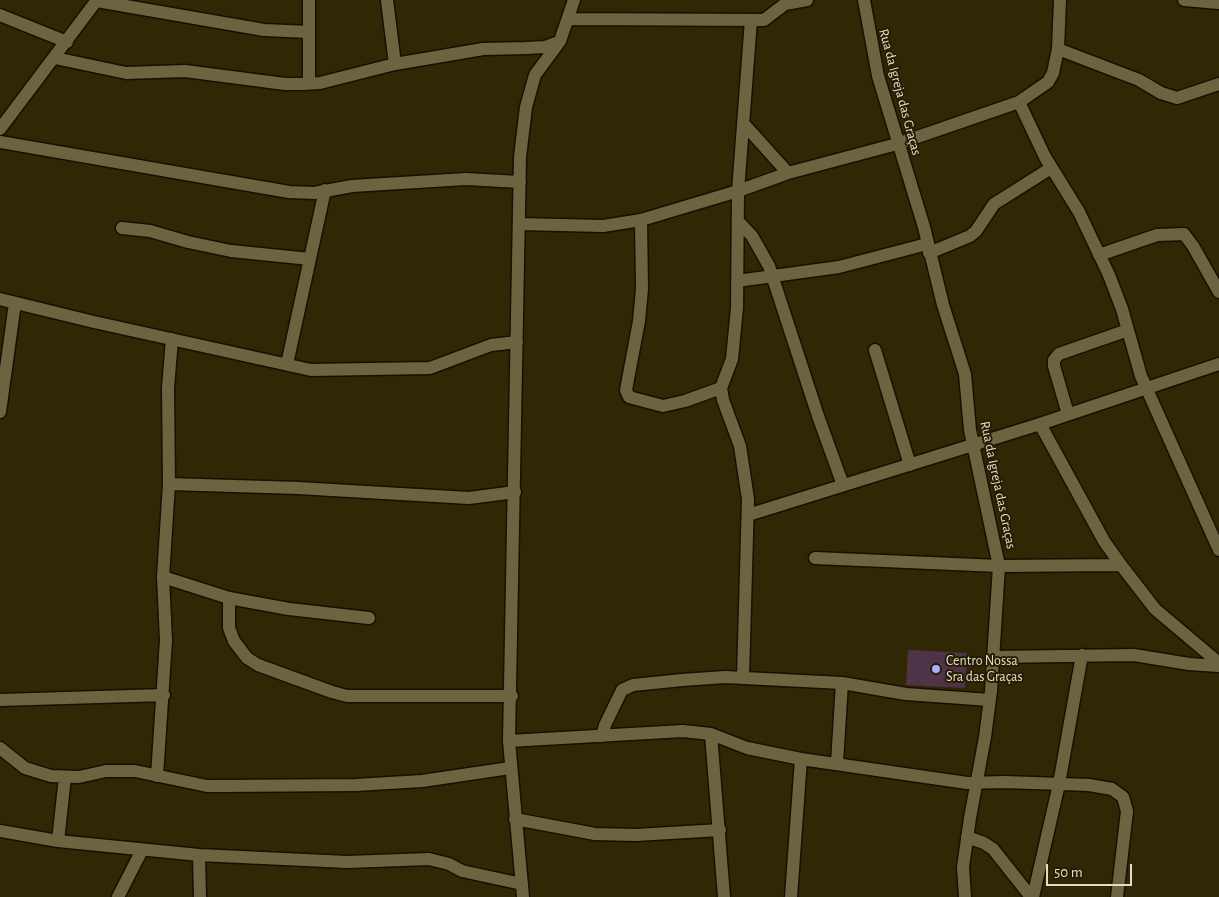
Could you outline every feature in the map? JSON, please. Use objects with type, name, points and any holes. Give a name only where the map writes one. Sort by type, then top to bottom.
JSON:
[{"type":"street","points":[[0,129],[97,0],[264,30],[309,32]]},
{"type":"street","points":[[308,84],[309,0]]},
{"type":"street","points":[[387,0],[395,64]]},
{"type":"street","points":[[0,831],[58,841],[199,855],[347,862],[429,860],[449,864],[468,873],[523,891],[510,768],[509,741],[512,696],[520,182],[526,107],[535,75],[560,41],[574,0]]},
{"type":"street","points":[[568,19],[764,20],[785,2],[807,0]]},
{"type":"street","name":"Rua da Igreja das Graças","points":[[864,0],[876,69],[943,305],[965,374],[973,445],[998,566],[990,700],[963,867],[965,897]]},
{"type":"street","points":[[519,224],[603,226],[642,220],[738,192],[788,173],[897,144],[1019,102],[1048,82],[1053,73],[1058,49],[1060,0]]},
{"type":"street","points":[[1184,0],[1219,3]]},
{"type":"street","points":[[0,16],[67,42]]},
{"type":"street","points":[[743,678],[748,499],[740,446],[723,400],[721,388],[732,359],[738,281],[738,192],[752,20]]},
{"type":"street","points":[[55,58],[126,73],[185,72],[285,84],[308,84],[320,83],[395,64],[483,49],[545,47],[560,41]]},
{"type":"street","points":[[1058,49],[1139,80],[1162,93],[1177,98],[1219,84]]},
{"type":"street","points":[[1019,102],[1052,168],[1079,212],[1099,255],[1119,300],[1145,387],[1219,550]]},
{"type":"street","points":[[743,123],[788,173]]},
{"type":"street","points":[[0,142],[290,192],[314,193],[352,186],[466,178],[520,182]]},
{"type":"street","points":[[738,281],[839,267],[928,248],[970,236],[976,231],[994,204],[1052,168]]},
{"type":"street","points":[[287,364],[325,190]]},
{"type":"street","points":[[642,220],[642,289],[639,321],[626,390],[629,397],[663,406],[685,401],[721,388]]},
{"type":"street","points":[[738,221],[762,253],[772,277],[843,485]]},
{"type":"street","points":[[122,228],[150,231],[188,242],[231,251],[310,259]]},
{"type":"street","points":[[1099,255],[1157,235],[1184,234],[1193,246],[1219,292]]},
{"type":"street","points":[[0,299],[172,339],[324,371],[430,368],[482,348],[518,342]]},
{"type":"street","points":[[0,412],[15,302]]},
{"type":"street","points":[[1068,414],[1054,366],[1054,360],[1059,354],[1128,330]]},
{"type":"street","points":[[157,776],[164,695],[166,640],[163,578],[169,484],[168,388],[172,339]]},
{"type":"street","points":[[874,350],[910,464]]},
{"type":"street","points":[[748,515],[1040,424],[1145,387],[1219,364]]},
{"type":"street","points":[[1040,424],[1104,541],[1121,565],[1155,609],[1219,665]]},
{"type":"street","points":[[169,484],[298,488],[469,498],[515,492]]},
{"type":"street","points":[[815,558],[998,566],[1121,565]]},
{"type":"street","points":[[163,578],[229,598],[289,609],[369,618]]},
{"type":"street","points":[[229,598],[229,628],[234,641],[247,658],[258,665],[324,690],[346,696],[512,696]]},
{"type":"street","points":[[1032,897],[1059,784],[1082,655]]},
{"type":"street","points":[[993,657],[1134,655],[1189,664],[1219,665]]},
{"type":"street","points":[[602,736],[622,690],[628,687],[682,680],[743,678],[842,683],[906,694],[990,700]]},
{"type":"street","points":[[837,763],[842,683]]},
{"type":"street","points":[[0,700],[164,695]]},
{"type":"street","points":[[509,741],[683,730],[711,734],[747,748],[801,759],[976,783],[1059,784],[1112,789],[1124,796],[1127,811],[1116,897]]},
{"type":"street","points":[[711,734],[724,897]]},
{"type":"street","points":[[0,748],[25,768],[51,776],[124,771],[207,786],[356,786],[422,781],[510,768]]},
{"type":"street","points":[[791,897],[801,759]]},
{"type":"street","points":[[58,841],[65,776]]},
{"type":"street","points":[[515,819],[595,834],[636,835],[720,830]]},
{"type":"street","points":[[967,837],[984,843],[993,849],[1032,897]]},
{"type":"street","points":[[118,897],[142,850]]},
{"type":"street","points":[[199,855],[200,897]]},
{"type":"building","name":"Centro Nossa Sra das Graças","points":[[908,650],[967,653],[965,688],[906,685]]},
{"type":"place","name":"Centro Nossa Sra das Graças","points":[[936,669]]}]
